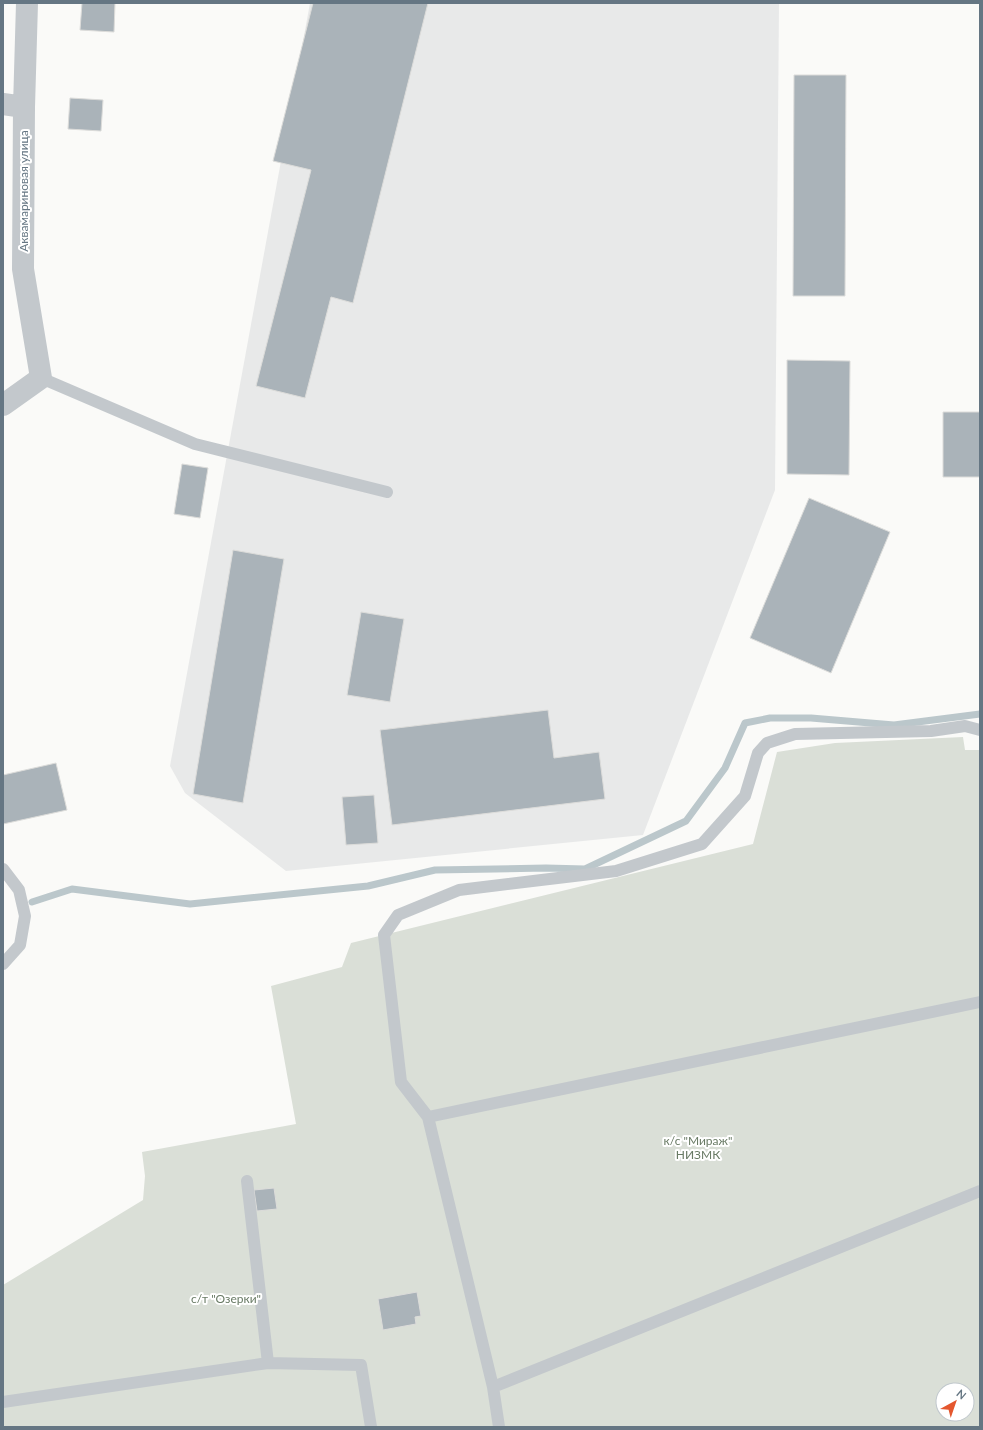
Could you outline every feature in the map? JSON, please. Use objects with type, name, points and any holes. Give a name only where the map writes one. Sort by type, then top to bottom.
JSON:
[{"type":"street","name":"Аквамариновая улица","points":[[27,3],[13,106],[23,268],[41,378]]},
{"type":"street","points":[[3,405],[41,378]]},
{"type":"lane","points":[[41,378],[195,444],[387,492]]},
{"type":"lane","points":[[499,1427],[493,1387],[428,1117],[401,1082],[384,935],[398,915],[459,890],[616,871],[702,844],[745,796],[758,753],[767,743],[795,734],[931,731],[965,726],[980,730]]},
{"type":"lane","points":[[3,869],[19,890],[25,916],[20,945],[3,964]]},
{"type":"lane","points":[[428,1117],[980,1002]]},
{"type":"lane","points":[[247,1181],[268,1363]]},
{"type":"lane","points":[[493,1387],[980,1191]]},
{"type":"lane","points":[[3,1402],[268,1363],[360,1365],[371,1427]]},
{"type":"shaded area","points":[[310,3],[779,3],[775,490],[643,835],[286,871],[185,793],[170,766]]},
{"type":"green space","name":"к/с \"Мираж\" НИЗМК","points":[[963,737],[965,750],[980,750],[980,1427],[3,1427],[3,1285],[143,1200],[145,1176],[142,1152],[296,1124],[271,986],[342,967],[351,943],[753,844],[777,752],[835,743]]},
{"type":"building","points":[[82,3],[115,3],[114,32],[80,30]]},
{"type":"building","points":[[313,3],[428,3],[353,303],[331,297],[305,398],[256,386],[311,170],[273,161]]},
{"type":"building","points":[[794,75],[846,75],[845,296],[793,296]]},
{"type":"building","points":[[70,98],[103,100],[101,131],[68,129]]},
{"type":"building","points":[[787,360],[850,361],[849,475],[787,474]]},
{"type":"building","points":[[943,412],[980,412],[980,477],[943,477]]},
{"type":"building","points":[[182,464],[208,468],[200,518],[174,514]]},
{"type":"building","points":[[809,498],[890,532],[831,673],[750,638]]},
{"type":"building","points":[[233,550],[284,559],[243,803],[193,794]]},
{"type":"building","points":[[361,612],[404,619],[390,702],[347,695]]},
{"type":"building","points":[[548,710],[554,758],[599,752],[605,799],[392,825],[380,730]]},
{"type":"building","points":[[56,763],[67,810],[3,824],[3,775]]},
{"type":"building","points":[[374,795],[378,843],[346,845],[342,797]]},
{"type":"building","points":[[274,1188],[277,1209],[257,1211],[254,1190]]},
{"type":"building","points":[[417,1292],[421,1316],[415,1317],[416,1324],[383,1330],[378,1299]]},
{"type":"waterway","points":[[32,902],[72,889],[190,904],[368,886],[435,870],[546,868],[585,869],[686,821],[725,768],[745,723],[770,718],[811,718],[894,725],[980,714]]},
{"type":"park label","name":"с/т \"Озерки\"","points":[[226,1298]]}]
